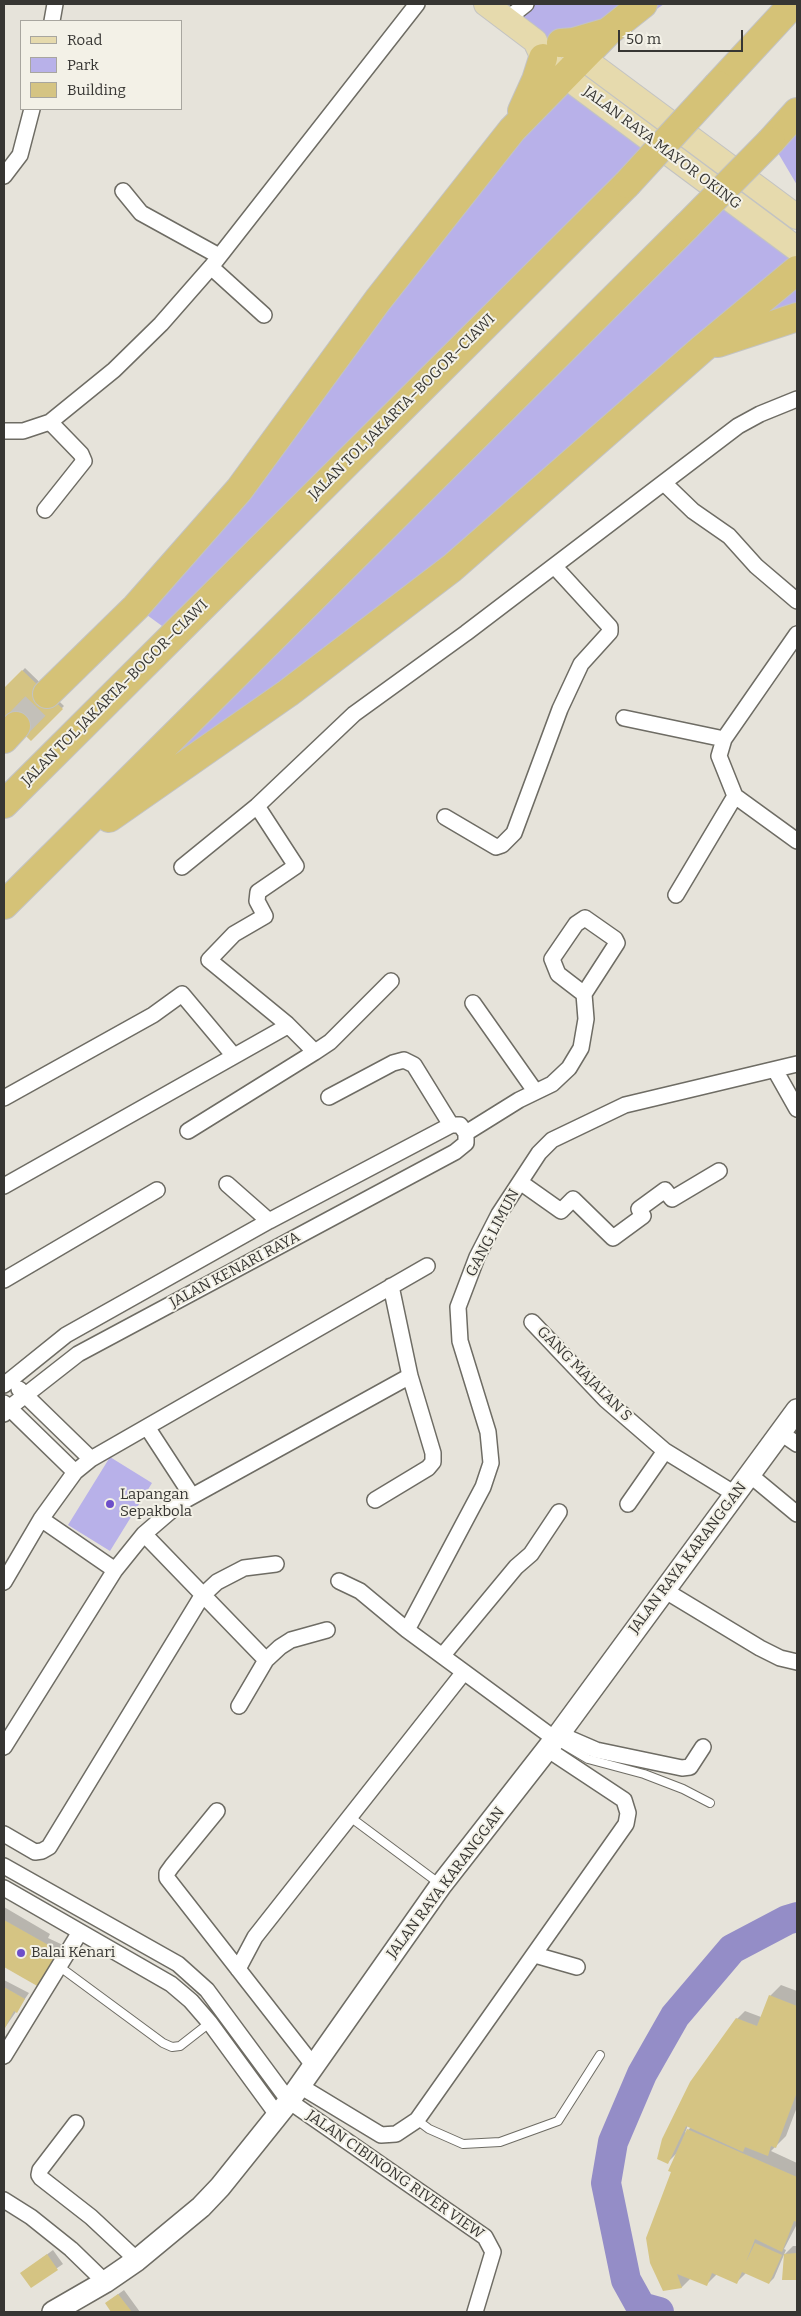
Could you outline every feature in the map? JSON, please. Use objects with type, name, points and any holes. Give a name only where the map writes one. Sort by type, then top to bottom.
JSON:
[{"type":"highway","points":[[47,694],[136,607],[239,490],[378,300],[512,130],[609,31],[643,4]]},
{"type":"highway","name":"JALAN TOL JAKARTA–BOGOR–CIAWI","points":[[4,804],[627,184],[793,4]]},
{"type":"highway","points":[[512,130],[532,91],[547,47],[584,40],[609,31]]},
{"type":"highway","points":[[4,905],[687,226],[797,112]]},
{"type":"highway","points":[[47,862],[288,693],[452,568],[702,349],[797,270]]},
{"type":"highway","points":[[702,349],[797,317]]},
{"type":"main road","name":"JALAN RAYA MAYOR OKING","points":[[486,4],[575,67],[797,217]]},
{"type":"main road","name":"JALAN RAYA MAYOR OKING","points":[[575,67],[797,249]]},
{"type":"street","points":[[52,20],[55,4]]},
{"type":"street","points":[[4,431],[23,431],[50,422],[114,370],[161,324],[215,261],[417,4]]},
{"type":"street","points":[[507,19],[526,4]]},
{"type":"street","points":[[4,176],[20,154],[32,110]]},
{"type":"street","points":[[123,191],[141,212],[215,261],[264,314]]},
{"type":"street","points":[[182,867],[257,806],[354,714],[555,567],[738,426],[760,414],[797,399]]},
{"type":"street","points":[[45,510],[84,461],[80,454],[50,422]]},
{"type":"street","points":[[664,483],[693,511],[729,536],[756,566],[797,601]]},
{"type":"street","points":[[445,817],[496,847],[502,845],[514,833],[560,709],[581,664],[610,632],[610,627],[555,567]]},
{"type":"street","points":[[797,634],[724,739],[719,756],[735,796],[797,841]]},
{"type":"street","points":[[624,718],[724,739]]},
{"type":"street","points":[[676,895],[735,796]]},
{"type":"street","points":[[257,806],[296,866],[258,892],[257,901],[265,916],[234,934],[209,960],[287,1024],[315,1052]]},
{"type":"street","points":[[585,918],[616,939],[618,943],[584,994],[558,974],[552,960],[576,924],[585,918]]},
{"type":"street","points":[[188,1131],[330,1042],[391,981]]},
{"type":"street","points":[[4,1098],[153,1015],[182,994],[234,1056]]},
{"type":"street","name":"JALAN KENARI RAYA","points":[[5,1408],[78,1354],[455,1152],[466,1143],[466,1133],[535,1091],[552,1084],[569,1068],[580,1048],[586,1019],[584,994]]},
{"type":"street","points":[[473,1003],[535,1091]]},
{"type":"street","points":[[4,1186],[284,1028]]},
{"type":"street","points":[[329,1097],[393,1063],[404,1060],[414,1065],[452,1125],[460,1125],[466,1133]]},
{"type":"street","name":"GANG LIMUN","points":[[407,1630],[483,1487],[491,1463],[488,1432],[460,1340],[458,1307],[476,1257],[499,1214],[539,1153],[552,1140],[625,1105],[797,1064]]},
{"type":"street","points":[[775,1070],[797,1109]]},
{"type":"street","name":"JALAN KENARI RAYA","points":[[6,1379],[66,1335],[269,1221],[452,1125]]},
{"type":"street","points":[[520,1182],[561,1211],[573,1199],[613,1238],[642,1216],[639,1209],[666,1190],[672,1199],[719,1171]]},
{"type":"street","points":[[226,1184],[269,1221]]},
{"type":"street","points":[[4,1280],[157,1190]]},
{"type":"street","points":[[4,1582],[42,1519],[76,1472],[91,1459],[427,1266]]},
{"type":"street","points":[[375,1500],[428,1468],[432,1462],[433,1453],[410,1376],[390,1286]]},
{"type":"street","name":"GANG MAJALAN S","points":[[532,1322],[606,1400],[665,1451],[735,1494]]},
{"type":"street","points":[[4,1747],[115,1570],[144,1534],[180,1503],[410,1376]]},
{"type":"street","points":[[6,1379],[91,1459]]},
{"type":"street","points":[[5,1408],[76,1472]]},
{"type":"street","name":"JALAN RAYA KARANGGAN","points":[[53,2312],[105,2282],[137,2260],[201,2207],[220,2187],[289,2101],[441,1885],[554,1740],[735,1494],[750,1475],[789,1438],[797,1410]]},
{"type":"street","points":[[147,1426],[192,1496]]},
{"type":"street","points":[[628,1504],[665,1451]]},
{"type":"street","points":[[750,1475],[797,1514]]},
{"type":"street","points":[[443,1655],[516,1567],[532,1554],[559,1512]]},
{"type":"street","points":[[42,1519],[115,1570]]},
{"type":"street","points":[[144,1534],[266,1660]]},
{"type":"street","points":[[4,1834],[35,1852],[49,1847],[202,1596],[216,1582],[244,1568],[276,1564]]},
{"type":"street","points":[[4,1888],[171,1984],[191,2001],[210,2023],[289,2101],[381,2135],[396,2134],[417,2120],[626,1824],[628,1813],[624,1800],[554,1740],[443,1655],[407,1630],[360,1591],[339,1581]]},
{"type":"street","points":[[664,1590],[760,1648],[780,1658],[797,1662]]},
{"type":"street","points":[[239,1706],[266,1660],[290,1640],[327,1630]]},
{"type":"street","points":[[238,1969],[255,1937],[464,1672]]},
{"type":"street","points":[[554,1740],[682,1768],[690,1767],[703,1747]]},
{"type":"street","points":[[217,1811],[172,1866],[167,1873],[167,1878],[313,2065]]},
{"type":"street","points":[[4,1866],[178,1964],[206,1990],[224,2012],[289,2101]]},
{"type":"street","points":[[4,2056],[80,1932]]},
{"type":"street","points":[[535,1955],[577,1967]]},
{"type":"street","name":"JALAN CIBINONG RIVER VIEW","points":[[289,2101],[485,2237],[493,2252],[475,2312]]},
{"type":"street","points":[[76,2123],[40,2170],[39,2175],[91,2217],[137,2260]]},
{"type":"street","points":[[4,2200],[31,2217],[71,2249],[105,2282]]},
{"type":"lane","points":[[554,1740],[588,1758],[644,1774],[683,1789],[710,1803]]},
{"type":"lane","points":[[350,1817],[441,1885]]},
{"type":"lane","points":[[60,1967],[163,2043],[172,2047],[180,2046],[224,2012]]},
{"type":"lane","points":[[417,2120],[429,2129],[463,2144],[500,2142],[558,2121],[600,2056]]},
{"type":"green space","points":[[526,4],[664,4],[586,58],[561,43],[535,41],[507,19]]},
{"type":"green space","points":[[565,76],[660,150],[173,634],[136,607]]},
{"type":"green space","points":[[797,111],[797,185],[771,141]]},
{"type":"green space","points":[[721,192],[797,249],[797,317],[702,349],[452,568],[47,862]]},
{"type":"green space","name":"Lapangan Sepakbola","points":[[110,1457],[152,1483],[110,1551],[68,1525]]},
{"type":"building","points":[[22,670],[63,709],[31,741],[4,715],[4,688]]},
{"type":"building","name":"Balai Kenari","points":[[4,1920],[59,1951],[39,1987],[4,1967]]},
{"type":"building","points":[[4,1987],[25,1999],[17,2013],[14,2011],[4,2030]]},
{"type":"building","points":[[769,1995],[797,2006],[797,2092],[776,2148],[771,2146],[768,2156],[745,2147],[743,2152],[686,2126],[668,2164],[657,2159],[662,2139],[690,2082],[736,2018],[757,2026]]},
{"type":"building","points":[[687,2129],[797,2177],[797,2222],[794,2221],[782,2252],[755,2239],[746,2262],[755,2243],[782,2255],[769,2284],[742,2272],[737,2284],[712,2273],[707,2286],[677,2274],[682,2288],[663,2291],[650,2263],[646,2238],[671,2172],[668,2171]]},
{"type":"building","points":[[797,2253],[797,2280],[782,2280],[784,2254]]},
{"type":"building","points":[[47,2254],[58,2270],[31,2288],[20,2273]]},
{"type":"building","points":[[118,2294],[132,2312],[111,2312],[105,2303]]},
{"type":"waterway","points":[[659,2312],[641,2307],[626,2280],[606,2183],[613,2142],[642,2074],[675,2016],[732,1949],[787,1920],[797,1917]]},
{"type":"tunnel","points":[[16,726],[47,694]]},
{"type":"place","name":"Lapangan Sepakbola","points":[[110,1504]]},
{"type":"place","name":"Balai Kenari","points":[[21,1953]]}]
